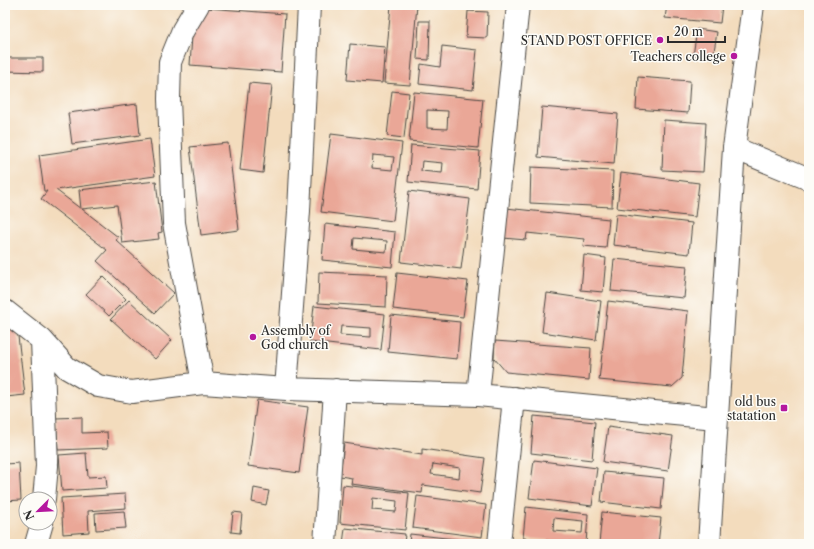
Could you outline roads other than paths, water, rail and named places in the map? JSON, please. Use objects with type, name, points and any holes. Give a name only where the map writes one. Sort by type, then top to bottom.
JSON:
[{"type":"street","points":[[198,5],[183,30],[170,62],[169,99],[174,223],[203,383]]},
{"type":"street","points":[[286,389],[299,211],[309,5]]},
{"type":"street","points":[[478,395],[518,5]]},
{"type":"street","points":[[709,544],[734,148],[753,5]]},
{"type":"street","points":[[734,148],[809,179]]},
{"type":"street","points":[[5,311],[42,340],[67,368],[98,386],[132,392],[203,383],[286,389],[478,395],[716,418]]},
{"type":"street","points":[[42,340],[47,466],[45,491]]},
{"type":"street","points":[[325,544],[335,390]]},
{"type":"street","points":[[499,544],[514,398]]},
{"type":"street","points":[[36,544],[40,531]]},
{"type":"place","name":"STAND POST OFFICE","points":[[660,40]]},
{"type":"place","name":"Teachers college","points":[[734,56]]},
{"type":"place","name":"Assembly of God church","points":[[253,337]]},
{"type":"place","name":"old bus statation","points":[[784,408]]}]
